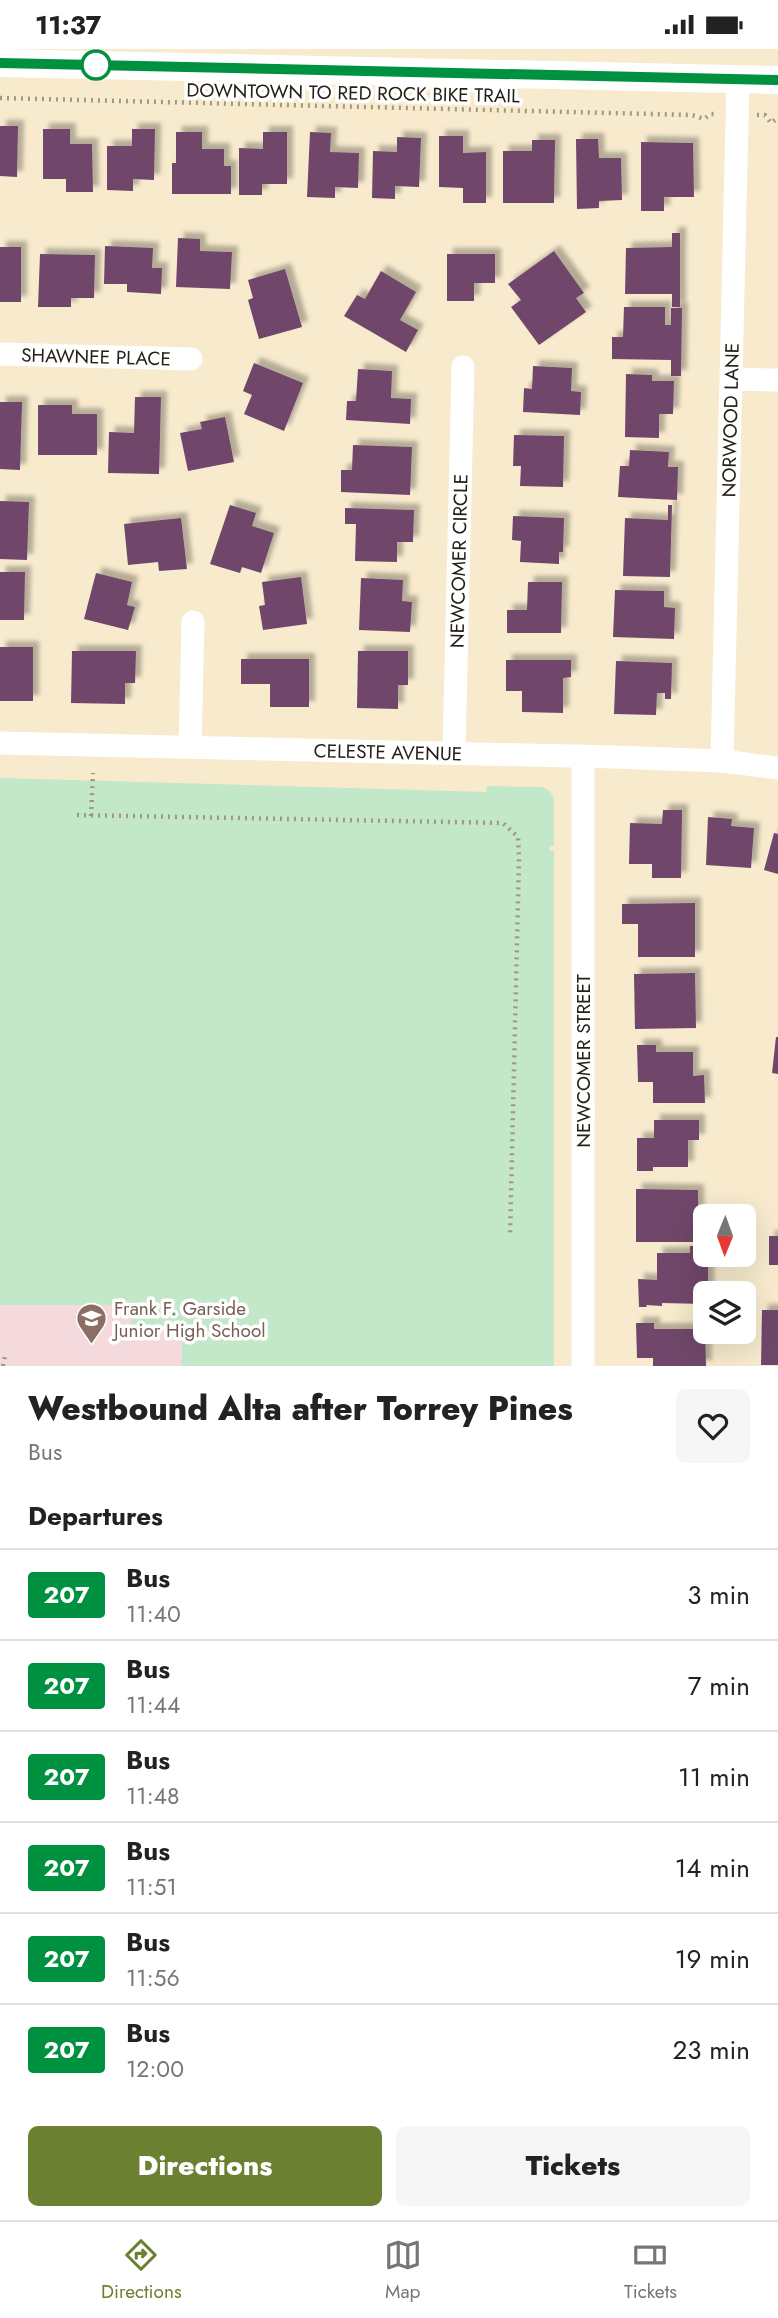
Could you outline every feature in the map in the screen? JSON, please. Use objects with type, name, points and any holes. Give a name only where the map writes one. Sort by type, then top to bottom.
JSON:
[{"type":"main road","points":[[0,63],[778,80]]},
{"type":"street","name":"NORWOOD LANE","points":[[722,761],[737,79]]},
{"type":"street","name":"SHAWNEE PLACE","points":[[0,354],[191,359]]},
{"type":"street","name":"NEWCOMER CIRCLE","points":[[454,753],[463,367]]},
{"type":"street","points":[[732,379],[778,380]]},
{"type":"street","points":[[190,747],[192,622]]},
{"type":"street","name":"CELESTE AVENUE","points":[[0,743],[583,756],[722,761],[778,768]]},
{"type":"street","name":"NEWCOMER STREET","points":[[583,756],[583,1366]]},
{"type":"path","name":"DOWNTOWN TO RED ROCK BIKE TRAIL","points":[[0,98],[692,115],[704,119]]},
{"type":"path","points":[[771,123],[778,118]]},
{"type":"path","points":[[91,815],[93,773]]},
{"type":"path","points":[[77,815],[503,823],[510,828],[518,837],[519,859],[510,1237]]},
{"type":"path","points":[[3,1366],[5,1356]]},
{"type":"shaded area","name":"Frank F. Garside Junior High School","points":[[0,1305],[125,1305],[131,1312],[131,1327],[182,1326],[182,1366],[0,1366]]},
{"type":"green space","points":[[0,778],[486,792],[487,786],[542,787],[550,791],[554,799],[554,846],[550,846],[549,850],[554,851],[554,1366],[182,1366],[182,1326],[131,1327],[131,1312],[125,1305],[0,1305]]},
{"type":"building","points":[[0,126],[18,126],[17,177],[0,176]]},
{"type":"building","points":[[43,129],[70,129],[70,144],[92,144],[93,192],[66,192],[66,179],[43,179]]},
{"type":"building","points":[[132,129],[155,129],[154,180],[133,179],[133,191],[107,190],[107,146],[132,146]]},
{"type":"building","points":[[176,132],[202,132],[202,149],[224,149],[224,166],[231,166],[231,194],[172,194]]},
{"type":"building","points":[[263,132],[287,132],[287,184],[262,184],[262,195],[239,195],[239,148],[263,149]]},
{"type":"building","points":[[310,132],[331,133],[330,152],[359,153],[358,188],[335,187],[335,198],[307,197]]},
{"type":"building","points":[[439,136],[463,136],[463,153],[486,152],[486,203],[463,203],[463,188],[439,187]]},
{"type":"building","points":[[397,137],[421,138],[419,187],[395,186],[395,199],[372,198],[373,151],[397,152]]},
{"type":"building","points":[[576,139],[598,139],[599,158],[621,158],[622,200],[599,201],[599,208],[577,209]]},
{"type":"building","points":[[532,140],[555,140],[554,203],[503,203],[503,151],[532,151]]},
{"type":"building","points":[[641,142],[693,143],[694,197],[664,197],[664,211],[641,211]]},
{"type":"building","points":[[672,233],[680,233],[680,307],[672,307],[672,294],[625,294],[626,248],[672,247]]},
{"type":"building","points":[[178,238],[200,239],[200,251],[232,252],[230,289],[176,287]]},
{"type":"building","points":[[105,246],[153,248],[152,268],[162,268],[161,294],[127,292],[127,284],[104,284]]},
{"type":"building","points":[[0,247],[21,247],[21,302],[0,302]]},
{"type":"building","points":[[554,251],[584,293],[576,298],[586,312],[539,345],[511,307],[521,300],[508,284]]},
{"type":"building","points":[[40,254],[95,255],[94,298],[71,298],[71,307],[38,307]]},
{"type":"building","points":[[447,254],[495,254],[495,283],[474,283],[474,301],[447,301]]},
{"type":"building","points":[[285,269],[302,327],[259,339],[248,300],[253,298],[248,280]]},
{"type":"building","points":[[381,271],[416,292],[400,320],[418,330],[406,352],[344,316],[357,295],[365,299]]},
{"type":"building","points":[[624,307],[665,307],[665,325],[671,325],[671,308],[682,308],[681,376],[671,376],[671,360],[612,359],[612,337],[623,337]]},
{"type":"building","points":[[254,363],[303,383],[284,431],[244,414],[252,395],[243,391]]},
{"type":"building","points":[[533,366],[572,368],[571,391],[581,392],[580,415],[523,412],[524,388],[532,389]]},
{"type":"building","points":[[358,369],[392,371],[391,398],[411,399],[410,424],[346,420],[347,401],[356,401]]},
{"type":"building","points":[[626,374],[652,375],[652,381],[674,381],[673,414],[659,414],[659,438],[625,437]]},
{"type":"building","points":[[135,397],[161,397],[159,474],[108,473],[109,432],[134,433]]},
{"type":"building","points":[[0,402],[22,402],[20,470],[0,469]]},
{"type":"building","points":[[38,405],[72,405],[72,414],[97,414],[97,455],[38,455]]},
{"type":"building","points":[[225,417],[234,462],[188,471],[180,433],[202,429],[200,422]]},
{"type":"building","points":[[514,435],[564,436],[563,487],[520,486],[521,466],[513,466]]},
{"type":"building","points":[[353,445],[412,447],[410,495],[341,492],[341,470],[352,470]]},
{"type":"building","points":[[630,450],[669,452],[668,467],[678,467],[677,500],[618,497],[620,466],[629,466]]},
{"type":"building","points":[[0,501],[29,502],[27,560],[0,559]]},
{"type":"building","points":[[230,505],[256,513],[252,526],[274,533],[261,573],[242,567],[240,573],[210,564]]},
{"type":"building","points":[[668,505],[672,505],[670,577],[623,576],[625,518],[668,520]]},
{"type":"building","points":[[345,508],[414,510],[413,542],[397,542],[397,562],[355,561],[356,524],[345,524]]},
{"type":"building","points":[[513,516],[564,518],[563,552],[559,552],[559,564],[520,562],[521,541],[512,540]]},
{"type":"building","points":[[181,518],[187,569],[159,571],[158,562],[128,565],[124,524]]},
{"type":"building","points":[[0,572],[25,572],[24,620],[0,620]]},
{"type":"building","points":[[96,573],[132,582],[127,605],[135,607],[128,630],[84,619]]},
{"type":"building","points":[[301,577],[307,624],[263,630],[259,606],[265,605],[262,582]]},
{"type":"building","points":[[361,578],[403,580],[402,601],[412,602],[410,632],[359,630]]},
{"type":"building","points":[[528,582],[562,582],[561,633],[507,633],[507,610],[527,610]]},
{"type":"building","points":[[615,590],[664,591],[664,607],[675,608],[674,639],[613,637]]},
{"type":"building","points":[[0,647],[33,647],[33,701],[0,701]]},
{"type":"building","points":[[72,651],[136,651],[135,683],[125,683],[125,704],[71,703]]},
{"type":"building","points":[[358,651],[408,651],[408,685],[398,685],[398,709],[357,708]]},
{"type":"building","points":[[241,659],[309,659],[309,707],[270,707],[270,684],[241,684]]},
{"type":"building","points":[[506,660],[571,660],[571,677],[563,678],[563,713],[522,712],[522,691],[506,691]]},
{"type":"building","points":[[616,661],[672,663],[671,699],[665,699],[665,693],[657,693],[656,715],[614,714]]},
{"type":"building","points":[[663,810],[682,810],[681,878],[652,878],[652,864],[629,864],[630,823],[662,824]]},
{"type":"building","points":[[708,817],[732,819],[731,826],[754,828],[751,868],[706,865]]},
{"type":"building","points":[[774,833],[778,834],[778,874],[764,870]]},
{"type":"building","points":[[695,903],[695,957],[638,957],[638,924],[622,924],[622,904]]},
{"type":"building","points":[[695,973],[696,1028],[635,1029],[634,974]]},
{"type":"building","points":[[778,1037],[778,1074],[772,1073]]},
{"type":"building","points":[[637,1045],[656,1045],[656,1052],[693,1052],[693,1076],[704,1075],[705,1103],[653,1103],[653,1082],[638,1082]]},
{"type":"building","points":[[654,1120],[699,1120],[699,1140],[688,1140],[688,1167],[653,1167],[653,1171],[637,1171],[637,1138],[654,1138]]},
{"type":"building","points":[[636,1189],[698,1190],[698,1204],[693,1204],[693,1242],[636,1242]]},
{"type":"building","points":[[769,1236],[778,1236],[778,1265],[769,1265]]},
{"type":"building","points":[[690,1246],[693,1246],[693,1267],[708,1267],[708,1281],[693,1281],[693,1304],[662,1303],[662,1306],[639,1307],[638,1279],[657,1280],[657,1253],[690,1253]]},
{"type":"building","points":[[762,1310],[778,1310],[778,1365],[761,1365]]},
{"type":"building","points":[[636,1323],[654,1323],[654,1329],[693,1329],[693,1344],[705,1344],[706,1366],[653,1366],[653,1358],[637,1358]]},
{"type":"bus line","name":"207","points":[[0,63],[778,80]]},
{"type":"place","name":"Frank F. Garside Junior High School","points":[[91,1346]]}]
